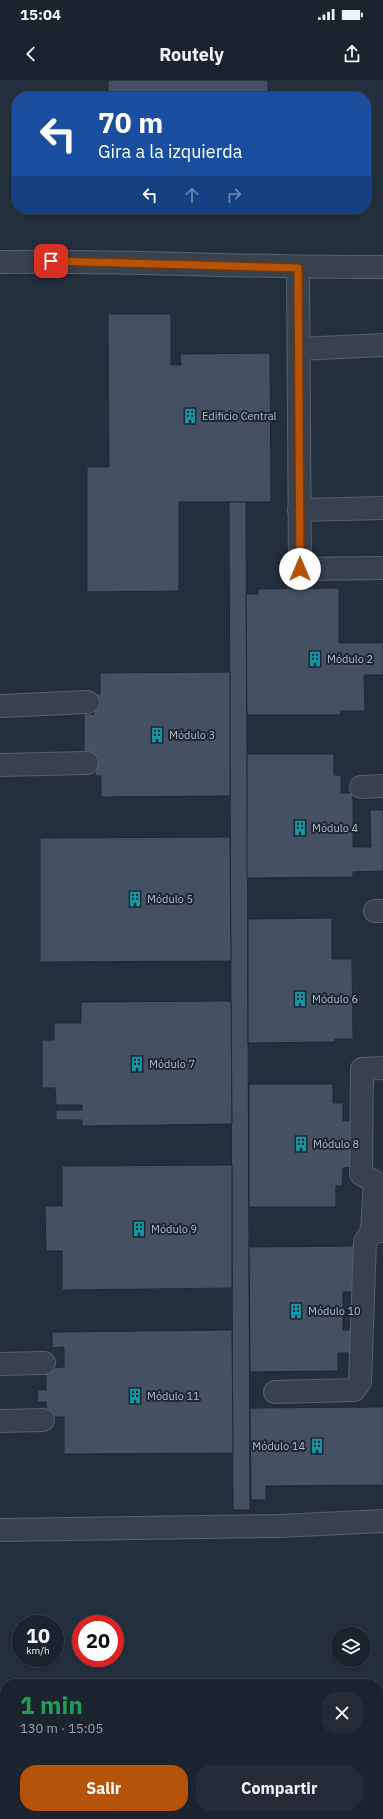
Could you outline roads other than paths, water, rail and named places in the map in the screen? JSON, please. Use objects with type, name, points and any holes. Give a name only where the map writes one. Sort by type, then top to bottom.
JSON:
[{"type":"lane","points":[[0,262],[78,262],[298,268],[383,267]]},
{"type":"lane","points":[[298,268],[300,569],[383,568]]},
{"type":"lane","points":[[299,349],[383,345]]},
{"type":"lane","points":[[299,510],[383,508]]},
{"type":"lane","points":[[0,706],[88,702]]},
{"type":"lane","points":[[0,765],[87,763]]},
{"type":"lane","points":[[361,787],[383,786]]},
{"type":"lane","points":[[275,1392],[354,1390],[360,1382],[364,1242],[378,1231],[375,1182],[361,1174],[362,1069],[383,1068]]},
{"type":"lane","points":[[0,1364],[44,1363]]},
{"type":"lane","points":[[0,1421],[43,1420]]},
{"type":"lane","points":[[0,1530],[280,1526],[383,1521]]},
{"type":"place","name":"Edificio Central","points":[[190,416]]},
{"type":"place","name":"Módulo 2","points":[[315,659]]},
{"type":"place","name":"Módulo 3","points":[[157,735]]},
{"type":"place","name":"Módulo 4","points":[[300,828]]},
{"type":"place","name":"Módulo 5","points":[[135,899]]},
{"type":"place","name":"Módulo 6","points":[[300,999]]},
{"type":"place","name":"Módulo 7","points":[[137,1064]]},
{"type":"place","name":"Módulo 8","points":[[301,1144]]},
{"type":"place","name":"Módulo 9","points":[[139,1229]]},
{"type":"place","name":"Módulo 10","points":[[296,1311]]},
{"type":"place","name":"Módulo 11","points":[[135,1396]]},
{"type":"place","name":"Módulo 14","points":[[317,1446]]}]
